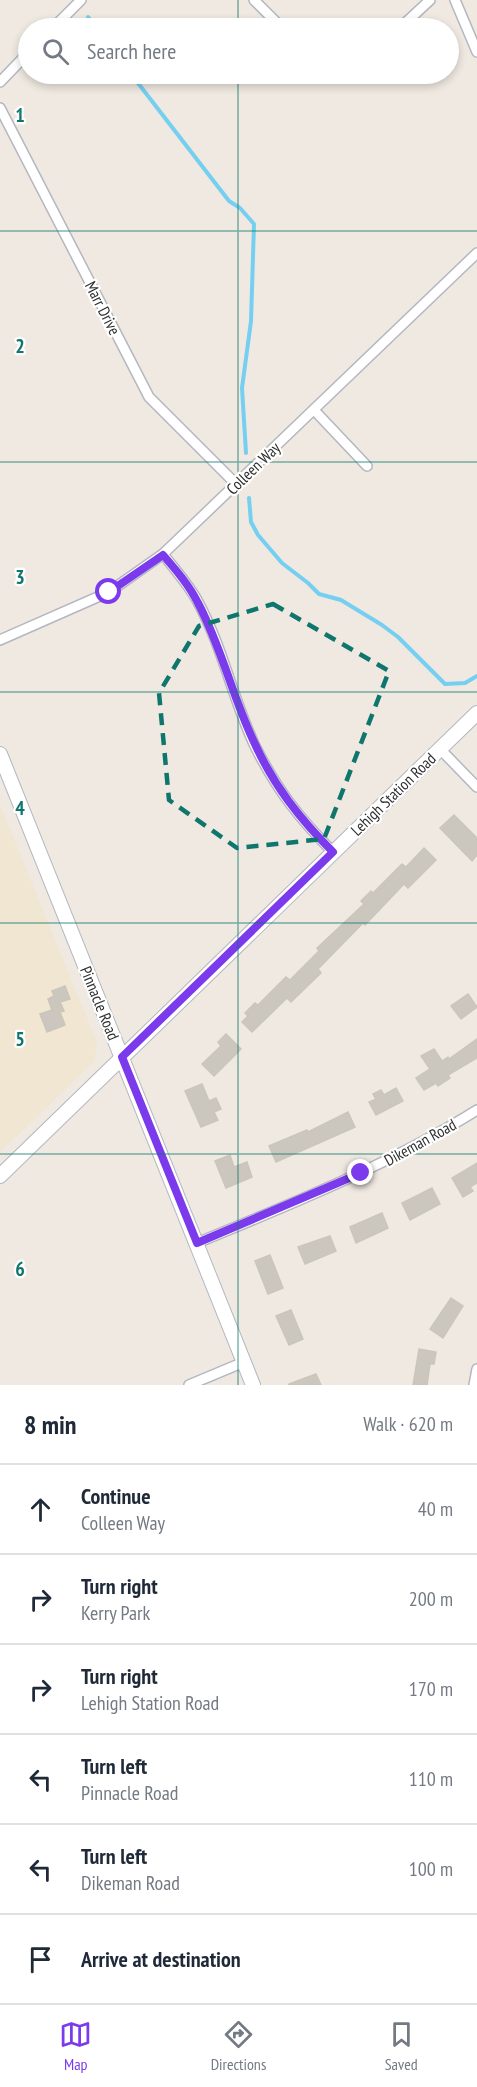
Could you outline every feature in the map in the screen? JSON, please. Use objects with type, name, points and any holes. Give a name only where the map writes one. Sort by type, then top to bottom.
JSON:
[{"type":"main road","name":"Lehigh Station Road","points":[[0,1176],[477,713]]},
{"type":"main road","name":"Pinnacle Road","points":[[0,754],[253,1385]]},
{"type":"street","points":[[63,18],[81,0]]},
{"type":"street","points":[[254,0],[272,18]]},
{"type":"street","points":[[411,18],[430,0]]},
{"type":"street","points":[[455,0],[477,52]]},
{"type":"street","points":[[0,82],[18,63]]},
{"type":"street","name":"Marr Drive","points":[[0,108],[148,397],[236,484]]},
{"type":"street","name":"Colleen Way","points":[[0,639],[109,592],[163,555],[477,253]]},
{"type":"street","points":[[314,410],[366,465]]},
{"type":"street","points":[[163,555],[198,602],[210,627],[245,722],[270,774],[304,824],[333,852]]},
{"type":"street","points":[[440,748],[477,787]]},
{"type":"street","name":"Dikeman Road","points":[[197,1243],[361,1173],[477,1110]]},
{"type":"street","points":[[189,1385],[244,1362]]},
{"type":"street","points":[[474,1385],[477,1369]]},
{"type":"highlighted area","points":[[273,604],[389,671],[324,839],[237,848],[169,800],[159,693],[199,626]]},
{"type":"shaded area","points":[[0,805],[97,1043],[94,1061],[0,1152]]},
{"type":"building","points":[[454,815],[477,838],[477,855],[472,861],[440,828]]},
{"type":"building","points":[[424,848],[436,860],[408,888],[404,884],[365,925],[363,923],[318,969],[321,973],[291,1002],[287,998],[252,1032],[242,1022],[248,1016],[245,1013],[255,1003],[258,1005],[286,977],[290,980],[319,951],[317,948],[364,904],[361,901],[371,891],[373,893],[402,864],[406,867]]},
{"type":"building","points":[[65,986],[70,999],[60,1002],[64,1011],[60,1012],[65,1025],[47,1032],[40,1014],[52,1010],[48,999],[54,996],[52,991]]},
{"type":"building","points":[[468,994],[477,1007],[461,1019],[451,1006]]},
{"type":"building","points":[[226,1034],[241,1049],[214,1076],[202,1064],[221,1046],[218,1042]]},
{"type":"building","points":[[477,1039],[477,1058],[448,1075],[450,1078],[438,1086],[436,1083],[424,1090],[416,1078],[430,1069],[421,1056],[434,1049],[442,1061],[448,1057],[449,1059]]},
{"type":"building","points":[[202,1084],[209,1101],[216,1098],[221,1109],[214,1112],[218,1120],[201,1127],[185,1091]]},
{"type":"building","points":[[396,1088],[403,1101],[376,1115],[369,1102],[376,1099],[373,1094],[381,1090],[384,1095]]},
{"type":"building","points":[[348,1112],[355,1127],[276,1162],[269,1146],[307,1130],[308,1132]]},
{"type":"building","points":[[230,1155],[234,1167],[247,1162],[252,1177],[226,1188],[215,1161]]},
{"type":"building","points":[[477,1163],[477,1183],[470,1187],[473,1191],[463,1197],[452,1178]]},
{"type":"building","points":[[432,1188],[440,1204],[410,1220],[402,1203]]},
{"type":"building","points":[[382,1213],[388,1228],[356,1243],[350,1227]]},
{"type":"building","points":[[330,1236],[336,1251],[305,1264],[298,1247]]},
{"type":"building","points":[[270,1255],[283,1288],[268,1294],[255,1261]]},
{"type":"building","points":[[451,1298],[463,1306],[443,1338],[430,1329]]},
{"type":"building","points":[[291,1310],[303,1339],[289,1345],[276,1316]]},
{"type":"building","points":[[419,1349],[436,1352],[434,1364],[430,1364],[427,1385],[413,1385]]},
{"type":"building","points":[[316,1374],[321,1385],[289,1385],[289,1384]]},
{"type":"waterway","points":[[139,84],[229,201],[240,208],[254,224],[251,321],[242,388],[246,453]]},
{"type":"waterway","points":[[249,498],[251,522],[258,535],[282,563],[319,594],[341,600],[382,625],[398,637],[445,684],[465,683],[477,676]]},
{"type":"route","points":[[109,592],[163,555],[198,602],[210,627],[245,722],[270,774],[304,824],[333,852],[122,1057],[197,1243],[361,1173]]}]
